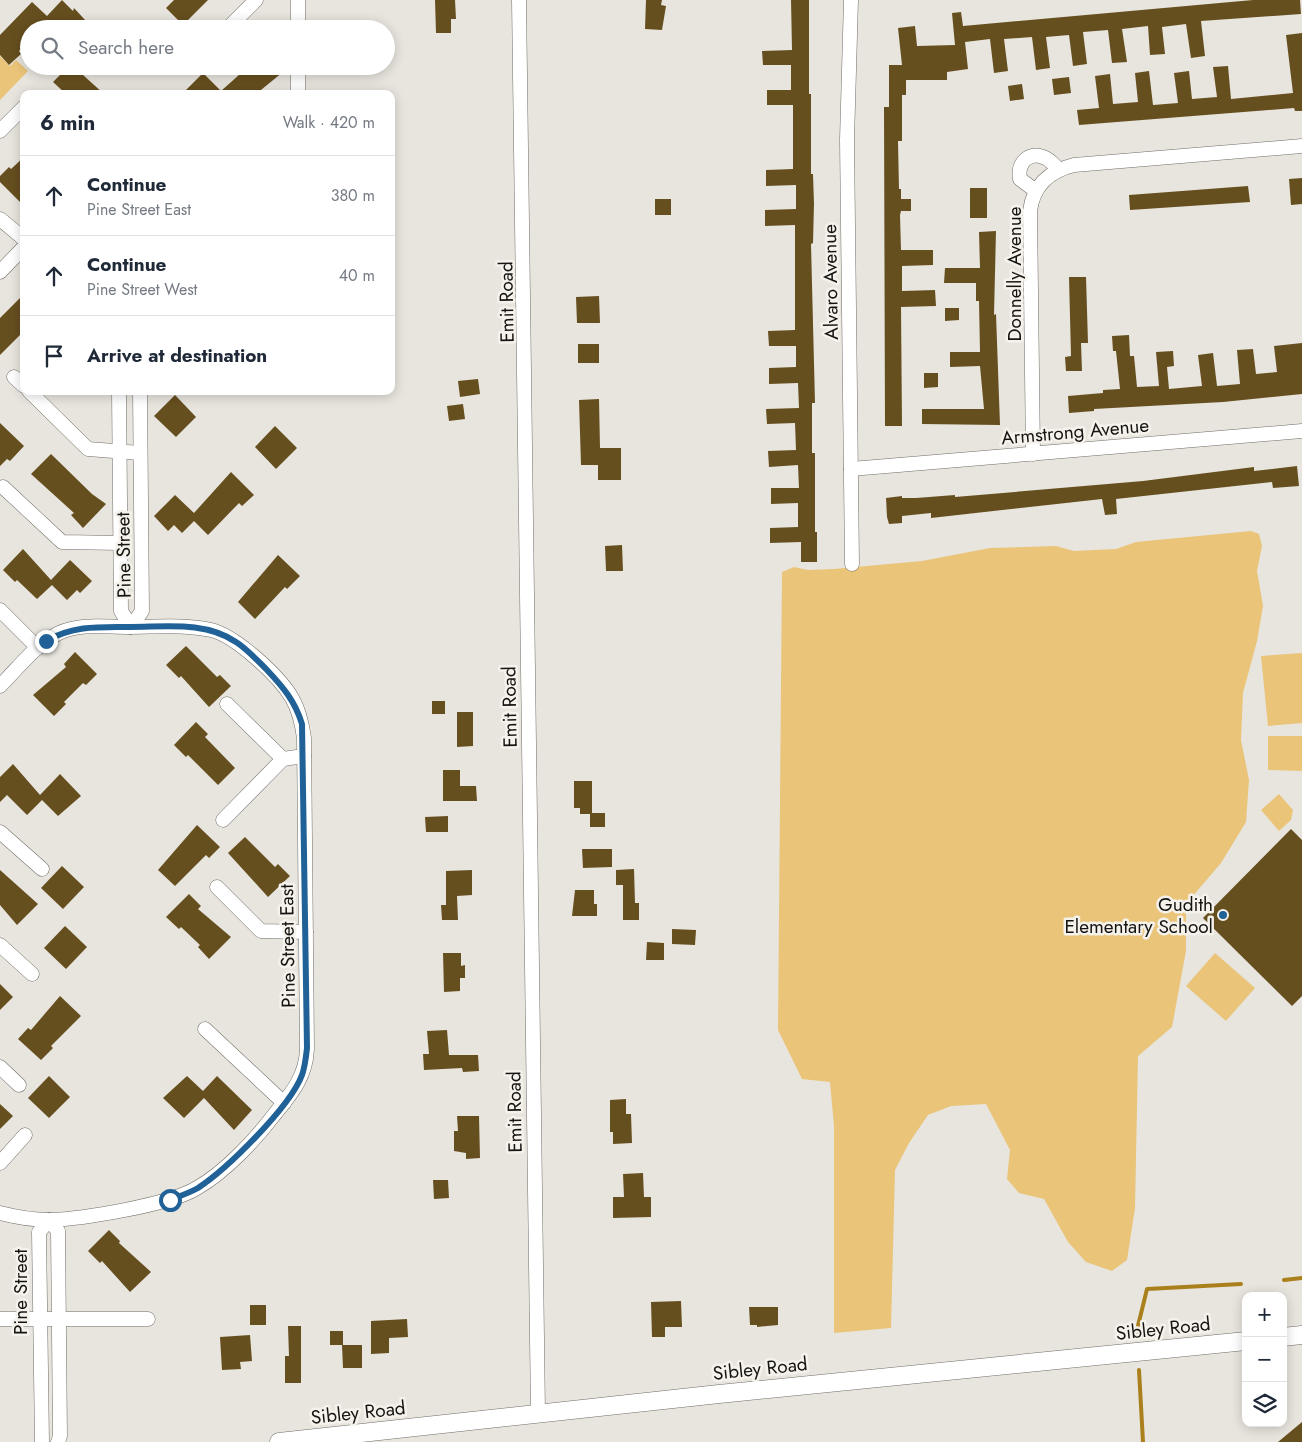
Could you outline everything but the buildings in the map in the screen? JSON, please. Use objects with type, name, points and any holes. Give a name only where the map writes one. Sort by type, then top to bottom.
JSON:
[{"type":"main road","points":[[1287,1337],[1302,1335]]},
{"type":"main road","name":"Sibley Road","points":[[280,1442],[538,1413],[1242,1341]]},
{"type":"street","points":[[236,20],[256,0]]},
{"type":"street","points":[[298,0],[298,20]]},
{"type":"street","name":"Emit Road","points":[[519,0],[531,1042],[538,1413]]},
{"type":"street","name":"Alvaro Avenue","points":[[851,0],[847,140],[852,564]]},
{"type":"street","points":[[298,75],[298,90]]},
{"type":"street","points":[[0,131],[20,111]]},
{"type":"street","name":"Donnelly Avenue","points":[[1033,454],[1030,211],[1036,191],[1044,180],[1059,170],[1074,166],[1302,146]]},
{"type":"street","points":[[1036,191],[1020,179],[1020,168],[1024,160],[1034,156],[1045,157],[1059,170]]},
{"type":"street","points":[[0,219],[20,236]]},
{"type":"street","points":[[0,272],[20,251]]},
{"type":"street","points":[[33,395],[88,450],[140,453]]},
{"type":"street","name":"Pine Street","points":[[119,395],[121,611],[131,627],[142,612],[140,395]]},
{"type":"street","name":"Armstrong Avenue","points":[[851,470],[1302,431]]},
{"type":"street","points":[[3,487],[62,542],[120,543]]},
{"type":"street","points":[[120,519],[141,518]]},
{"type":"street","points":[[0,610],[38,648]]},
{"type":"street","name":"Pine Street East","points":[[0,686],[38,648],[60,633],[76,628],[195,627],[213,631],[236,642],[283,686],[291,697],[302,724],[306,932],[306,1059],[296,1087],[258,1136],[206,1182],[184,1195],[76,1217],[48,1220],[16,1217],[0,1213]]},
{"type":"street","points":[[227,704],[283,759]]},
{"type":"street","points":[[223,820],[283,759],[304,756]]},
{"type":"street","points":[[0,832],[42,869]]},
{"type":"street","points":[[217,886],[260,932],[306,932]]},
{"type":"street","points":[[0,945],[32,974]]},
{"type":"street","points":[[205,1029],[284,1103]]},
{"type":"street","points":[[0,1067],[19,1085]]},
{"type":"street","points":[[0,1163],[25,1135]]},
{"type":"street","name":"Pine Street","points":[[42,1442],[39,1232],[48,1220],[58,1231],[60,1436],[58,1442]]},
{"type":"street","points":[[39,1285],[58,1286]]},
{"type":"street","points":[[0,1319],[148,1319]]},
{"type":"shaded area","points":[[0,56],[10,66],[16,60],[20,64],[20,75],[24,75],[0,100]]},
{"type":"shaded area","points":[[1251,531],[1259,534],[1262,546],[1257,571],[1263,606],[1257,641],[1243,693],[1241,740],[1249,780],[1246,822],[1221,863],[1186,904],[1186,951],[1172,1027],[1138,1056],[1135,1208],[1127,1260],[1112,1271],[1086,1262],[1068,1242],[1044,1199],[1019,1193],[1007,1179],[1010,1150],[986,1104],[951,1106],[928,1115],[909,1143],[895,1170],[891,1328],[834,1333],[834,1126],[830,1082],[802,1079],[778,1030],[782,572],[794,567],[808,570],[834,569],[922,561],[990,548],[1056,546],[1074,551],[1116,549],[1136,542]]},
{"type":"shaded area","points":[[1302,653],[1302,723],[1268,726],[1261,656]]},
{"type":"shaded area","points":[[1268,736],[1302,736],[1302,771],[1268,770]]},
{"type":"shaded area","points":[[1279,794],[1293,810],[1291,820],[1279,831],[1261,810]]},
{"type":"shaded area","points":[[1215,953],[1255,988],[1226,1021],[1186,986]]},
{"type":"waterway","points":[[1284,1280],[1302,1278]]},
{"type":"waterway","points":[[1136,1334],[1147,1289],[1241,1284]]},
{"type":"waterway","points":[[1139,1370],[1143,1442]]},
{"type":"place","name":"Gudith Elementary School","points":[[1223,915]]},
{"type":"route","points":[[46,641],[60,633],[87,627],[195,627],[213,631],[227,636],[245,649],[283,686],[298,710],[302,724],[304,738],[307,1048],[302,1075],[296,1087],[258,1136],[198,1188],[170,1200]]}]
